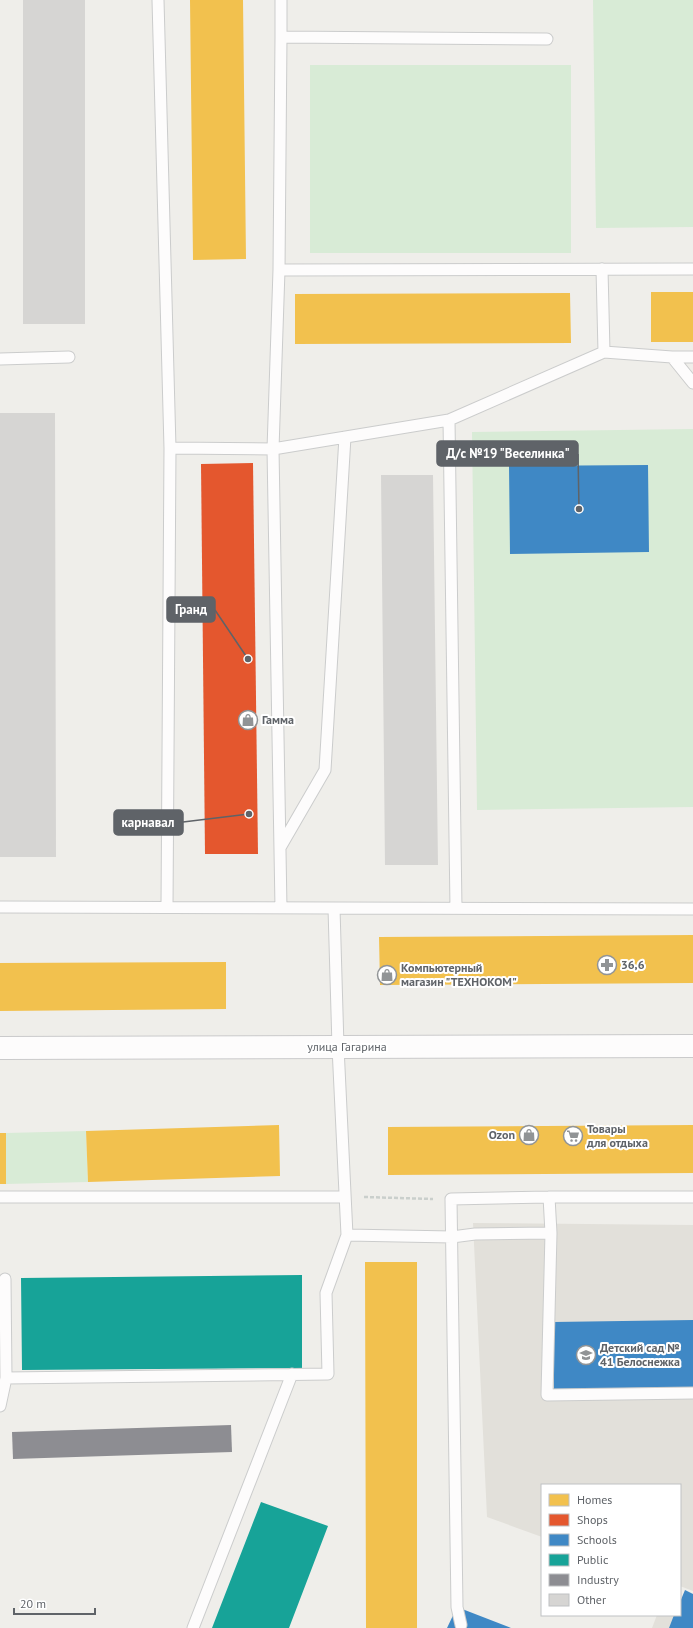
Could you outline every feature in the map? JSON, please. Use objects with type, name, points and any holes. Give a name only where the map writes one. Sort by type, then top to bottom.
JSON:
[{"type":"street","name":"улица Гагарина","points":[[0,1048],[693,1046]]},
{"type":"lane","points":[[158,0],[170,448],[166,907]]},
{"type":"lane","points":[[281,0],[279,270],[273,449],[282,908]]},
{"type":"lane","points":[[281,37],[547,39]]},
{"type":"lane","points":[[602,269],[604,352]]},
{"type":"lane","points":[[279,270],[693,269]]},
{"type":"lane","points":[[170,448],[273,449],[450,420],[604,352],[672,358],[693,357]]},
{"type":"lane","points":[[0,359],[69,357]]},
{"type":"lane","points":[[672,358],[693,383]]},
{"type":"lane","points":[[450,420],[456,908]]},
{"type":"lane","points":[[280,846],[326,770],[345,437]]},
{"type":"lane","points":[[0,907],[693,909]]},
{"type":"lane","points":[[6,1378],[328,1374],[326,1293],[347,1235],[338,1047],[334,908]]},
{"type":"lane","points":[[0,1197],[344,1197]]},
{"type":"lane","points":[[549,1197],[551,1233],[547,1395],[693,1393]]},
{"type":"lane","points":[[461,1625],[457,1607],[451,1199],[693,1197]]},
{"type":"lane","points":[[347,1235],[452,1237],[475,1234],[551,1233]]},
{"type":"lane","points":[[0,1406],[6,1378],[5,1278]]},
{"type":"lane","points":[[193,1628],[292,1374]]},
{"type":"path","points":[[344,1197],[451,1199]]},
{"type":"shaded area","name":"Детский сад № 41 Белоснежка","points":[[473,1223],[693,1225],[693,1591],[681,1586],[681,1484],[541,1484],[541,1537],[487,1517]]},
{"type":"shaded area","points":[[657,1616],[681,1616],[693,1628],[652,1628]]},
{"type":"green space","points":[[593,0],[693,0],[693,227],[596,228]]},
{"type":"green space","points":[[310,65],[571,65],[571,253],[310,253]]},
{"type":"green space","points":[[693,429],[693,807],[477,810],[472,432]]},
{"type":"green space","points":[[86,1131],[88,1182],[6,1184],[6,1133]]},
{"type":"building: Homes","points":[[190,0],[243,0],[246,259],[193,260]]},
{"type":"building: Homes","points":[[651,292],[693,292],[693,342],[651,342]]},
{"type":"building: Homes","points":[[570,293],[571,343],[295,344],[295,294]]},
{"type":"building: Homes","points":[[693,935],[693,983],[380,985],[379,937]]},
{"type":"building: Homes","points":[[226,962],[226,1009],[0,1011],[0,963]]},
{"type":"building: Homes","points":[[279,1125],[280,1176],[88,1182],[86,1131]]},
{"type":"building: Homes","points":[[693,1125],[693,1173],[388,1175],[388,1127]]},
{"type":"building: Homes","points":[[0,1133],[6,1133],[6,1184],[0,1184]]},
{"type":"building: Homes","points":[[365,1262],[417,1262],[417,1628],[366,1628]]},
{"type":"building: Shops","points":[[253,463],[258,854],[205,854],[201,464]]},
{"type":"building: Schools","points":[[648,465],[649,552],[510,554],[509,466]]},
{"type":"building: Schools","points":[[693,1320],[693,1387],[554,1389],[553,1322]]},
{"type":"building: Schools","points":[[685,1590],[693,1594],[693,1628],[669,1628],[674,1616],[681,1616],[681,1600]]},
{"type":"building: Schools","points":[[457,1607],[511,1628],[447,1628]]},
{"type":"building: Public","points":[[302,1275],[302,1368],[22,1370],[21,1278]]},
{"type":"building: Public","points":[[261,1502],[328,1526],[289,1628],[212,1628]]},
{"type":"building: Industry","points":[[231,1425],[232,1452],[13,1459],[12,1432]]},
{"type":"building: Other","points":[[23,0],[85,0],[85,324],[23,324]]},
{"type":"building: Other","points":[[0,413],[55,413],[56,857],[0,857]]},
{"type":"building: Other","points":[[381,475],[433,475],[438,865],[385,865]]},
{"type":"place","name":"Д/с №19 \"Веселинка\"","points":[[579,509]]},
{"type":"place","name":"Гранд","points":[[248,659]]},
{"type":"place","name":"Гамма","points":[[248,720]]},
{"type":"place","name":"карнавал","points":[[249,814]]},
{"type":"place","name":"36,6","points":[[607,965]]},
{"type":"place","name":"Компьютерный магазин \"ТЕХНОКОМ\"","points":[[387,975]]},
{"type":"place","name":"Ozon","points":[[529,1135]]},
{"type":"place","name":"Товары для отдыха","points":[[573,1136]]},
{"type":"place","name":"Детский сад № 41 Белоснежка","points":[[586,1355]]}]
